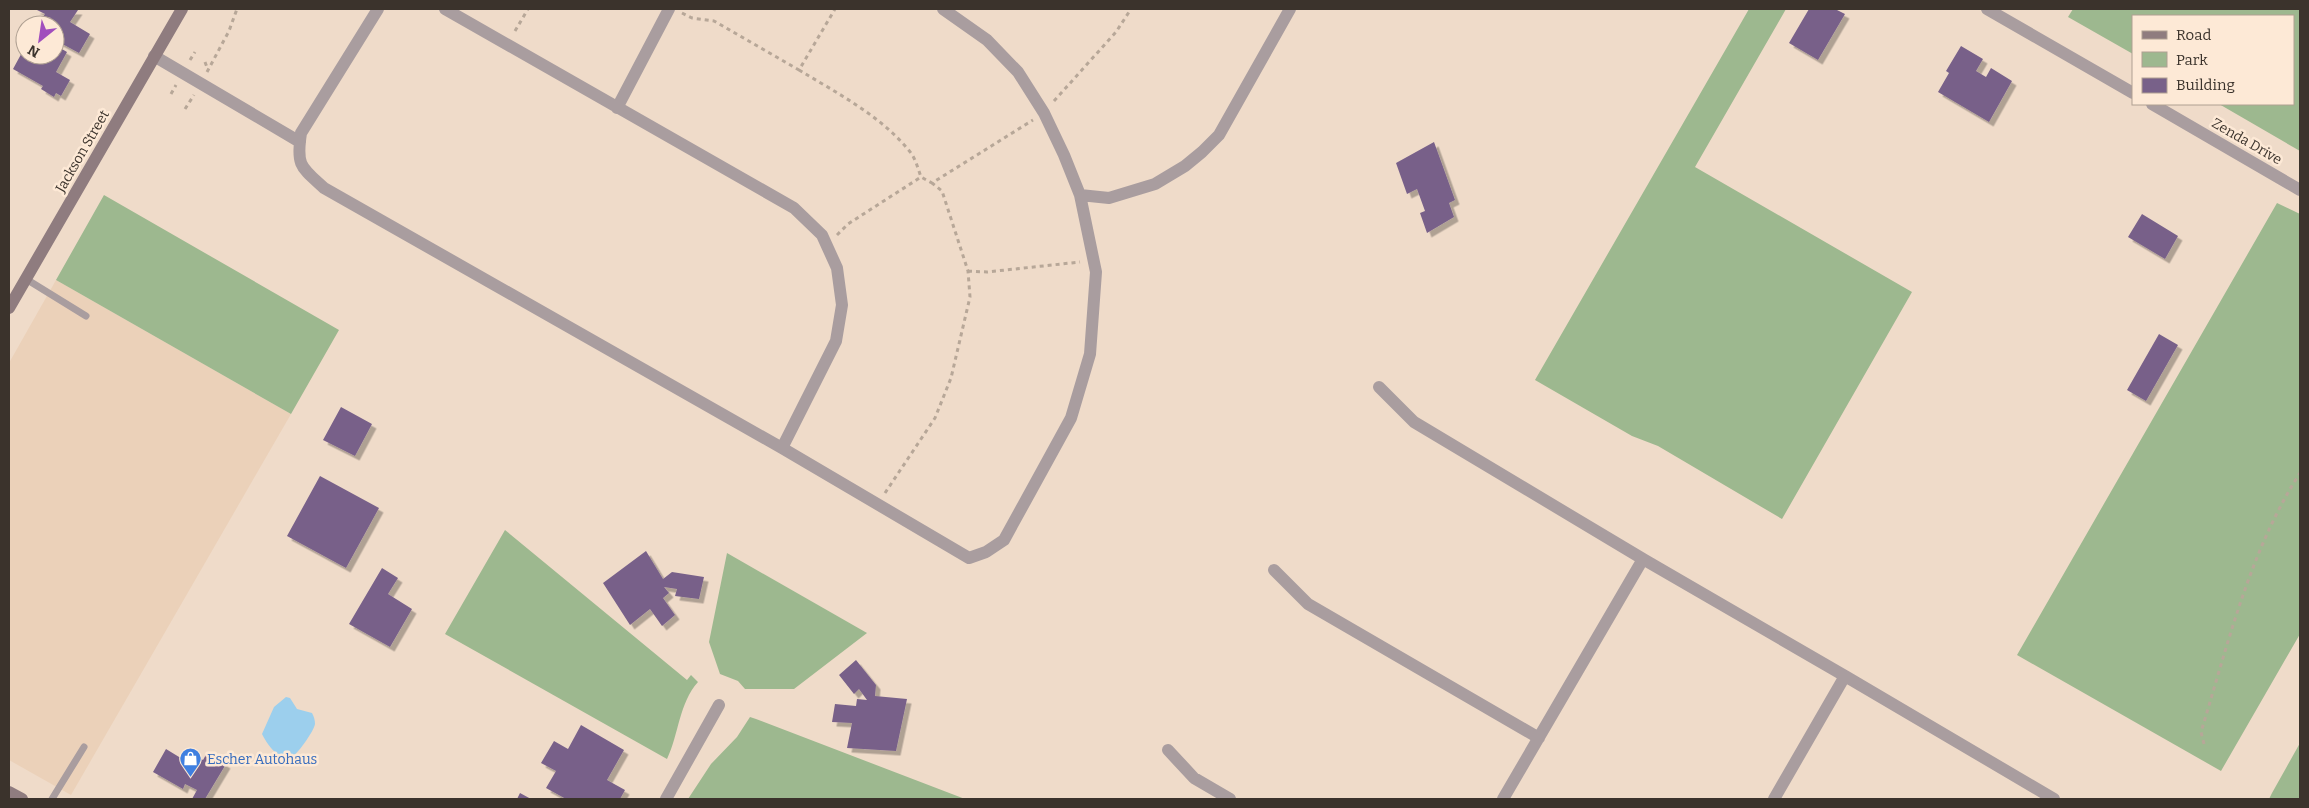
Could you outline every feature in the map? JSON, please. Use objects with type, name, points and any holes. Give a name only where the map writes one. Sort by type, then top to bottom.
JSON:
[{"type":"main road","name":"Jackson Street","points":[[9,308],[182,9]]},
{"type":"main road","points":[[9,792],[22,799]]},
{"type":"street","points":[[378,9],[301,133],[298,155],[303,170],[324,188],[782,448],[969,558],[986,552],[1004,540],[1071,418],[1090,354],[1096,272],[1080,196],[1064,155],[1044,113],[1018,72],[987,40],[943,9]]},
{"type":"street","points":[[445,9],[794,208],[822,235],[837,268],[842,305],[836,341],[782,448]]},
{"type":"street","points":[[617,108],[669,9]]},
{"type":"street","points":[[962,21],[968,9]]},
{"type":"street","points":[[1080,196],[1109,198],[1155,184],[1185,166],[1202,152],[1219,135],[1290,9]]},
{"type":"street","points":[[1987,9],[2132,92]]},
{"type":"street","points":[[154,56],[300,142]]},
{"type":"street","name":"Zenda Drive","points":[[2154,105],[2300,190]]},
{"type":"street","points":[[1379,387],[1414,422],[1643,559],[2054,799]]},
{"type":"street","points":[[1503,799],[1643,559]]},
{"type":"street","points":[[1274,570],[1308,604],[1539,738]]},
{"type":"street","points":[[1774,799],[1846,676]]},
{"type":"street","points":[[666,799],[719,705]]},
{"type":"street","points":[[1168,750],[1194,778],[1230,799]]},
{"type":"lane","points":[[26,279],[86,316]]},
{"type":"lane","points":[[52,799],[84,747]]},
{"type":"path","points":[[205,62],[208,70],[229,31],[238,9]]},
{"type":"path","points":[[507,45],[528,9]]},
{"type":"path","points":[[675,9],[692,18],[714,21],[840,94],[885,127],[911,153],[921,178],[932,183],[942,191],[968,271],[970,297],[951,378],[935,418],[886,490],[879,505]]},
{"type":"path","points":[[799,70],[835,9]]},
{"type":"path","points":[[932,183],[1044,113],[1060,92],[1116,32],[1131,9]]},
{"type":"path","points":[[185,109],[193,97]]},
{"type":"path","points":[[825,240],[836,236],[848,224],[921,178]]},
{"type":"path","points":[[968,271],[987,272],[1094,260]]},
{"type":"path","points":[[2204,744],[2201,732],[2242,600],[2274,518],[2300,473]]},
{"type":"shaded area","points":[[56,280],[291,414],[71,795],[9,760],[9,363]]},
{"type":"green space","points":[[1749,9],[1786,9],[1695,167],[1912,292],[1782,519],[1658,446],[1632,436],[1535,380]]},
{"type":"green space","points":[[2073,9],[2300,9],[2300,151],[2221,105],[2294,105],[2294,15],[2132,15],[2132,53],[2068,17]]},
{"type":"green space","points":[[104,195],[339,330],[291,414],[56,280]]},
{"type":"green space","points":[[2277,203],[2300,214],[2300,634],[2221,771],[2017,655]]},
{"type":"green space","points":[[505,530],[687,680],[691,675],[698,682],[687,699],[667,759],[445,634]]},
{"type":"green space","points":[[727,553],[867,633],[794,689],[745,689],[738,681],[720,674],[709,642]]},
{"type":"green space","points":[[750,717],[965,799],[688,799],[711,764],[737,737]]},
{"type":"green space","points":[[2300,743],[2300,799],[2269,799],[2272,793]]},
{"type":"water","points":[[286,697],[290,698],[297,709],[312,713],[315,724],[312,732],[300,749],[290,758],[281,757],[277,754],[266,742],[262,734],[274,707]]},
{"type":"building","points":[[35,9],[78,10],[70,22],[90,34],[79,53],[65,45],[65,15],[45,14]]},
{"type":"building","points":[[1809,9],[1835,9],[1845,14],[1818,60],[1789,43]]},
{"type":"building","points":[[1961,46],[1983,59],[1976,71],[1986,77],[1991,68],[2012,81],[1989,122],[1938,92],[1949,73],[1946,71]]},
{"type":"building","points":[[15,65],[60,65],[56,72],[70,80],[61,96],[56,93],[54,97],[41,89],[43,86],[13,69]]},
{"type":"building","points":[[1434,142],[1455,200],[1449,203],[1454,217],[1427,233],[1420,213],[1425,211],[1417,189],[1407,194],[1396,163]]},
{"type":"building","points":[[2142,214],[2178,236],[2165,259],[2128,237]]},
{"type":"building","points":[[2159,334],[2178,345],[2146,401],[2127,390]]},
{"type":"building","points":[[341,407],[372,424],[355,456],[323,440]]},
{"type":"building","points":[[320,476],[379,508],[346,568],[287,536]]},
{"type":"building","points":[[646,551],[663,579],[672,572],[704,577],[699,599],[675,596],[677,589],[664,587],[669,593],[663,598],[675,615],[662,626],[650,609],[630,625],[603,583]]},
{"type":"building","points":[[382,568],[398,578],[388,594],[412,609],[390,647],[349,624]]},
{"type":"building","points":[[856,660],[876,685],[875,696],[907,699],[896,751],[847,748],[852,723],[832,722],[835,704],[856,706],[857,699],[867,700],[859,689],[854,694],[839,675]]},
{"type":"building","points":[[581,725],[624,750],[607,780],[625,790],[620,799],[566,799],[546,788],[556,771],[541,763],[554,741],[568,749]]},
{"type":"building","name":"Escher Autohaus","points":[[166,749],[184,760],[188,752],[203,760],[207,753],[226,764],[205,799],[192,799],[197,790],[185,784],[183,789],[153,772]]},
{"type":"building","points":[[520,793],[531,799],[517,799]]},
{"type":"place","name":"Escher Autohaus","points":[[191,778]]}]
